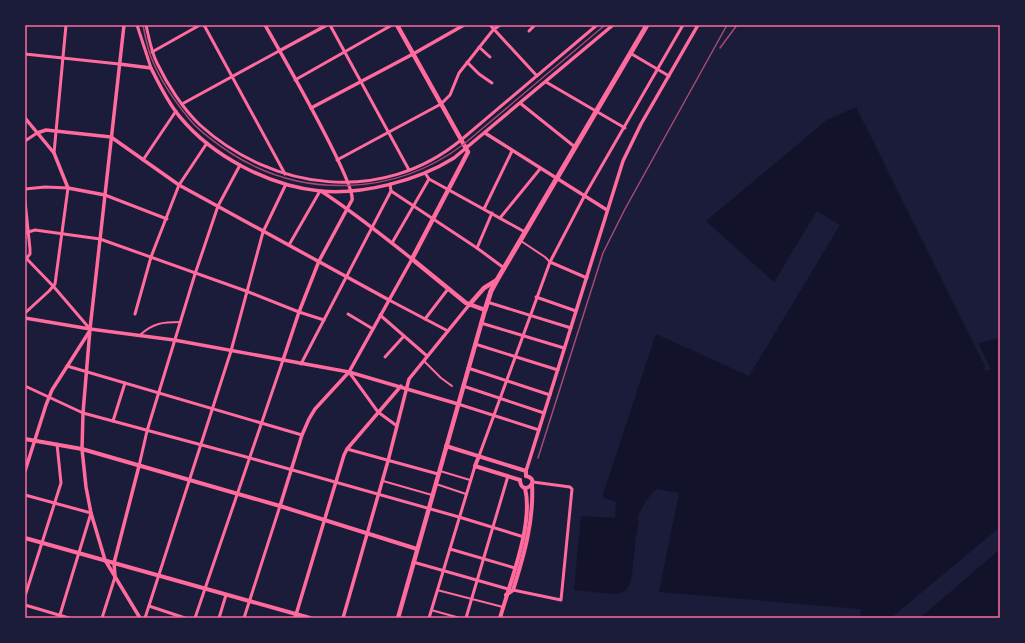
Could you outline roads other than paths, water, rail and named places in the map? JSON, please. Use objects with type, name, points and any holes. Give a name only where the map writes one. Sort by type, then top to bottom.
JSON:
[{"type":"highway","points":[[485,310],[490,291],[647,25]]},
{"type":"main road","points":[[397,25],[468,152],[412,259],[469,305],[485,310],[398,618]]},
{"type":"main road","points":[[469,305],[484,288],[497,280]]},
{"type":"main road","points":[[25,439],[82,449],[280,506],[417,549]]},
{"type":"main road","points":[[446,446],[526,473],[531,478],[532,506],[526,537],[511,589],[506,595],[500,618]]},
{"type":"main road","points":[[479,456],[475,466],[520,480],[525,488],[527,498],[526,537],[515,568],[511,589]]},
{"type":"main road","points":[[520,480],[526,473]]},
{"type":"main road","points":[[525,488],[530,487],[532,483]]},
{"type":"main road","points":[[25,538],[249,601],[296,616],[310,618]]},
{"type":"street","points":[[54,153],[66,25]]},
{"type":"street","points":[[124,25],[90,329],[83,414],[82,449],[86,487],[91,514],[105,561],[140,618]]},
{"type":"street","points":[[137,25],[150,68],[176,111],[191,129],[207,143],[240,165],[286,184],[320,191],[348,208],[412,259],[349,372],[315,409],[306,424],[244,618]]},
{"type":"street","points":[[146,25],[152,52],[164,75],[182,104],[200,124],[240,154],[267,168],[303,179],[350,186],[390,184],[425,173],[450,161],[613,25]]},
{"type":"street","points":[[152,52],[200,25]]},
{"type":"street","points":[[204,25],[285,174]]},
{"type":"street","points":[[195,618],[299,312],[319,261],[353,197],[350,186],[311,108],[265,25]]},
{"type":"street","points":[[182,104],[327,25]]},
{"type":"street","points":[[330,25],[409,170]]},
{"type":"street","points":[[296,80],[392,25]]},
{"type":"street","points":[[311,108],[464,25]]},
{"type":"street","points":[[490,25],[537,76]]},
{"type":"street","points":[[337,160],[441,104],[450,95],[457,77],[467,62],[493,30],[500,25]]},
{"type":"street","points":[[529,31],[535,25]]},
{"type":"street","points":[[479,456],[550,262],[585,196],[683,25]]},
{"type":"street","points":[[526,473],[623,161],[629,147],[698,25]]},
{"type":"street","points":[[320,191],[350,186],[409,170],[435,158],[461,140],[594,26]]},
{"type":"street","points":[[479,47],[490,57]]},
{"type":"street","points":[[630,53],[669,76]]},
{"type":"street","points":[[25,54],[150,68]]},
{"type":"street","points":[[467,62],[492,84]]},
{"type":"street","points":[[546,82],[625,128]]},
{"type":"street","points":[[520,103],[576,147]]},
{"type":"street","points":[[143,160],[176,111]]},
{"type":"street","points":[[25,118],[54,153],[68,188],[57,277],[54,287],[25,313]]},
{"type":"street","points":[[25,141],[44,130],[111,137],[179,185],[263,232],[448,331]]},
{"type":"street","points":[[484,133],[607,210]]},
{"type":"street","points":[[135,314],[151,257],[179,185],[207,143]]},
{"type":"street","points":[[484,209],[512,151]]},
{"type":"street","points":[[102,618],[115,577],[114,563],[158,392],[218,206],[240,165]]},
{"type":"street","points":[[500,218],[540,169]]},
{"type":"street","points":[[425,173],[429,179],[525,232]]},
{"type":"street","points":[[392,243],[429,179]]},
{"type":"street","points":[[145,618],[231,351],[263,232],[286,184]]},
{"type":"street","points":[[301,364],[391,191],[390,184]]},
{"type":"street","points":[[25,189],[43,187],[68,188],[105,195],[167,219]]},
{"type":"street","points":[[289,246],[320,191]]},
{"type":"street","points":[[391,191],[504,268]]},
{"type":"street","points":[[25,201],[30,252],[26,259],[54,287],[90,329]]},
{"type":"street","points":[[476,248],[492,213]]},
{"type":"street","points":[[27,232],[35,230],[100,240],[324,320]]},
{"type":"street","points":[[520,241],[545,257],[550,262],[587,278]]},
{"type":"street","points":[[425,319],[448,289]]},
{"type":"street","points":[[536,297],[576,311]]},
{"type":"street","points":[[487,302],[571,328]]},
{"type":"street","points":[[344,618],[410,377],[469,305]]},
{"type":"street","points":[[348,314],[373,329]]},
{"type":"street","points":[[380,315],[427,356]]},
{"type":"street","points":[[25,318],[90,329],[174,340],[349,372],[401,386],[539,430]]},
{"type":"street","points":[[140,336],[148,327],[164,322],[180,322]]},
{"type":"street","points":[[481,323],[564,348]]},
{"type":"street","points":[[25,471],[49,397],[90,329]]},
{"type":"street","points":[[385,358],[404,336]]},
{"type":"street","points":[[475,344],[558,370]]},
{"type":"street","points":[[424,361],[441,378],[452,386]]},
{"type":"street","points":[[67,366],[302,435]]},
{"type":"street","points":[[468,368],[550,395]]},
{"type":"street","points":[[349,372],[378,412],[397,426]]},
{"type":"street","points":[[114,422],[125,383]]},
{"type":"street","points":[[25,386],[83,414],[250,458],[492,526],[526,537]]},
{"type":"street","points":[[296,616],[343,457],[347,449],[401,386]]},
{"type":"street","points":[[463,386],[544,413]]},
{"type":"street","points":[[25,596],[61,483],[57,444]]},
{"type":"street","points":[[347,449],[388,461],[471,480]]},
{"type":"street","points":[[429,618],[475,466]]},
{"type":"street","points":[[466,618],[508,476]]},
{"type":"street","points":[[382,481],[432,495]]},
{"type":"street","points":[[413,562],[511,589],[561,600],[571,488],[532,483]]},
{"type":"street","points":[[435,484],[466,494]]},
{"type":"street","points":[[25,495],[91,514]]},
{"type":"street","points":[[59,617],[91,514]]},
{"type":"street","points":[[450,549],[515,568]]},
{"type":"street","points":[[437,590],[503,607]]},
{"type":"street","points":[[219,618],[226,595]]},
{"type":"street","points":[[25,605],[59,617],[69,618]]},
{"type":"street","points":[[149,606],[184,618]]},
{"type":"street","points":[[431,610],[460,618]]},
{"type":"street","points":[[168,618],[170,613]]},
{"type":"railway","points":[[143,25],[150,53],[163,82],[191,121],[209,138],[229,152],[257,167],[286,178],[317,184],[347,186],[378,182],[408,174],[437,161],[464,144],[605,25]]},
{"type":"railway","points":[[538,458],[603,253],[625,209],[727,25]]},
{"type":"railway","points":[[720,48],[737,25]]}]
